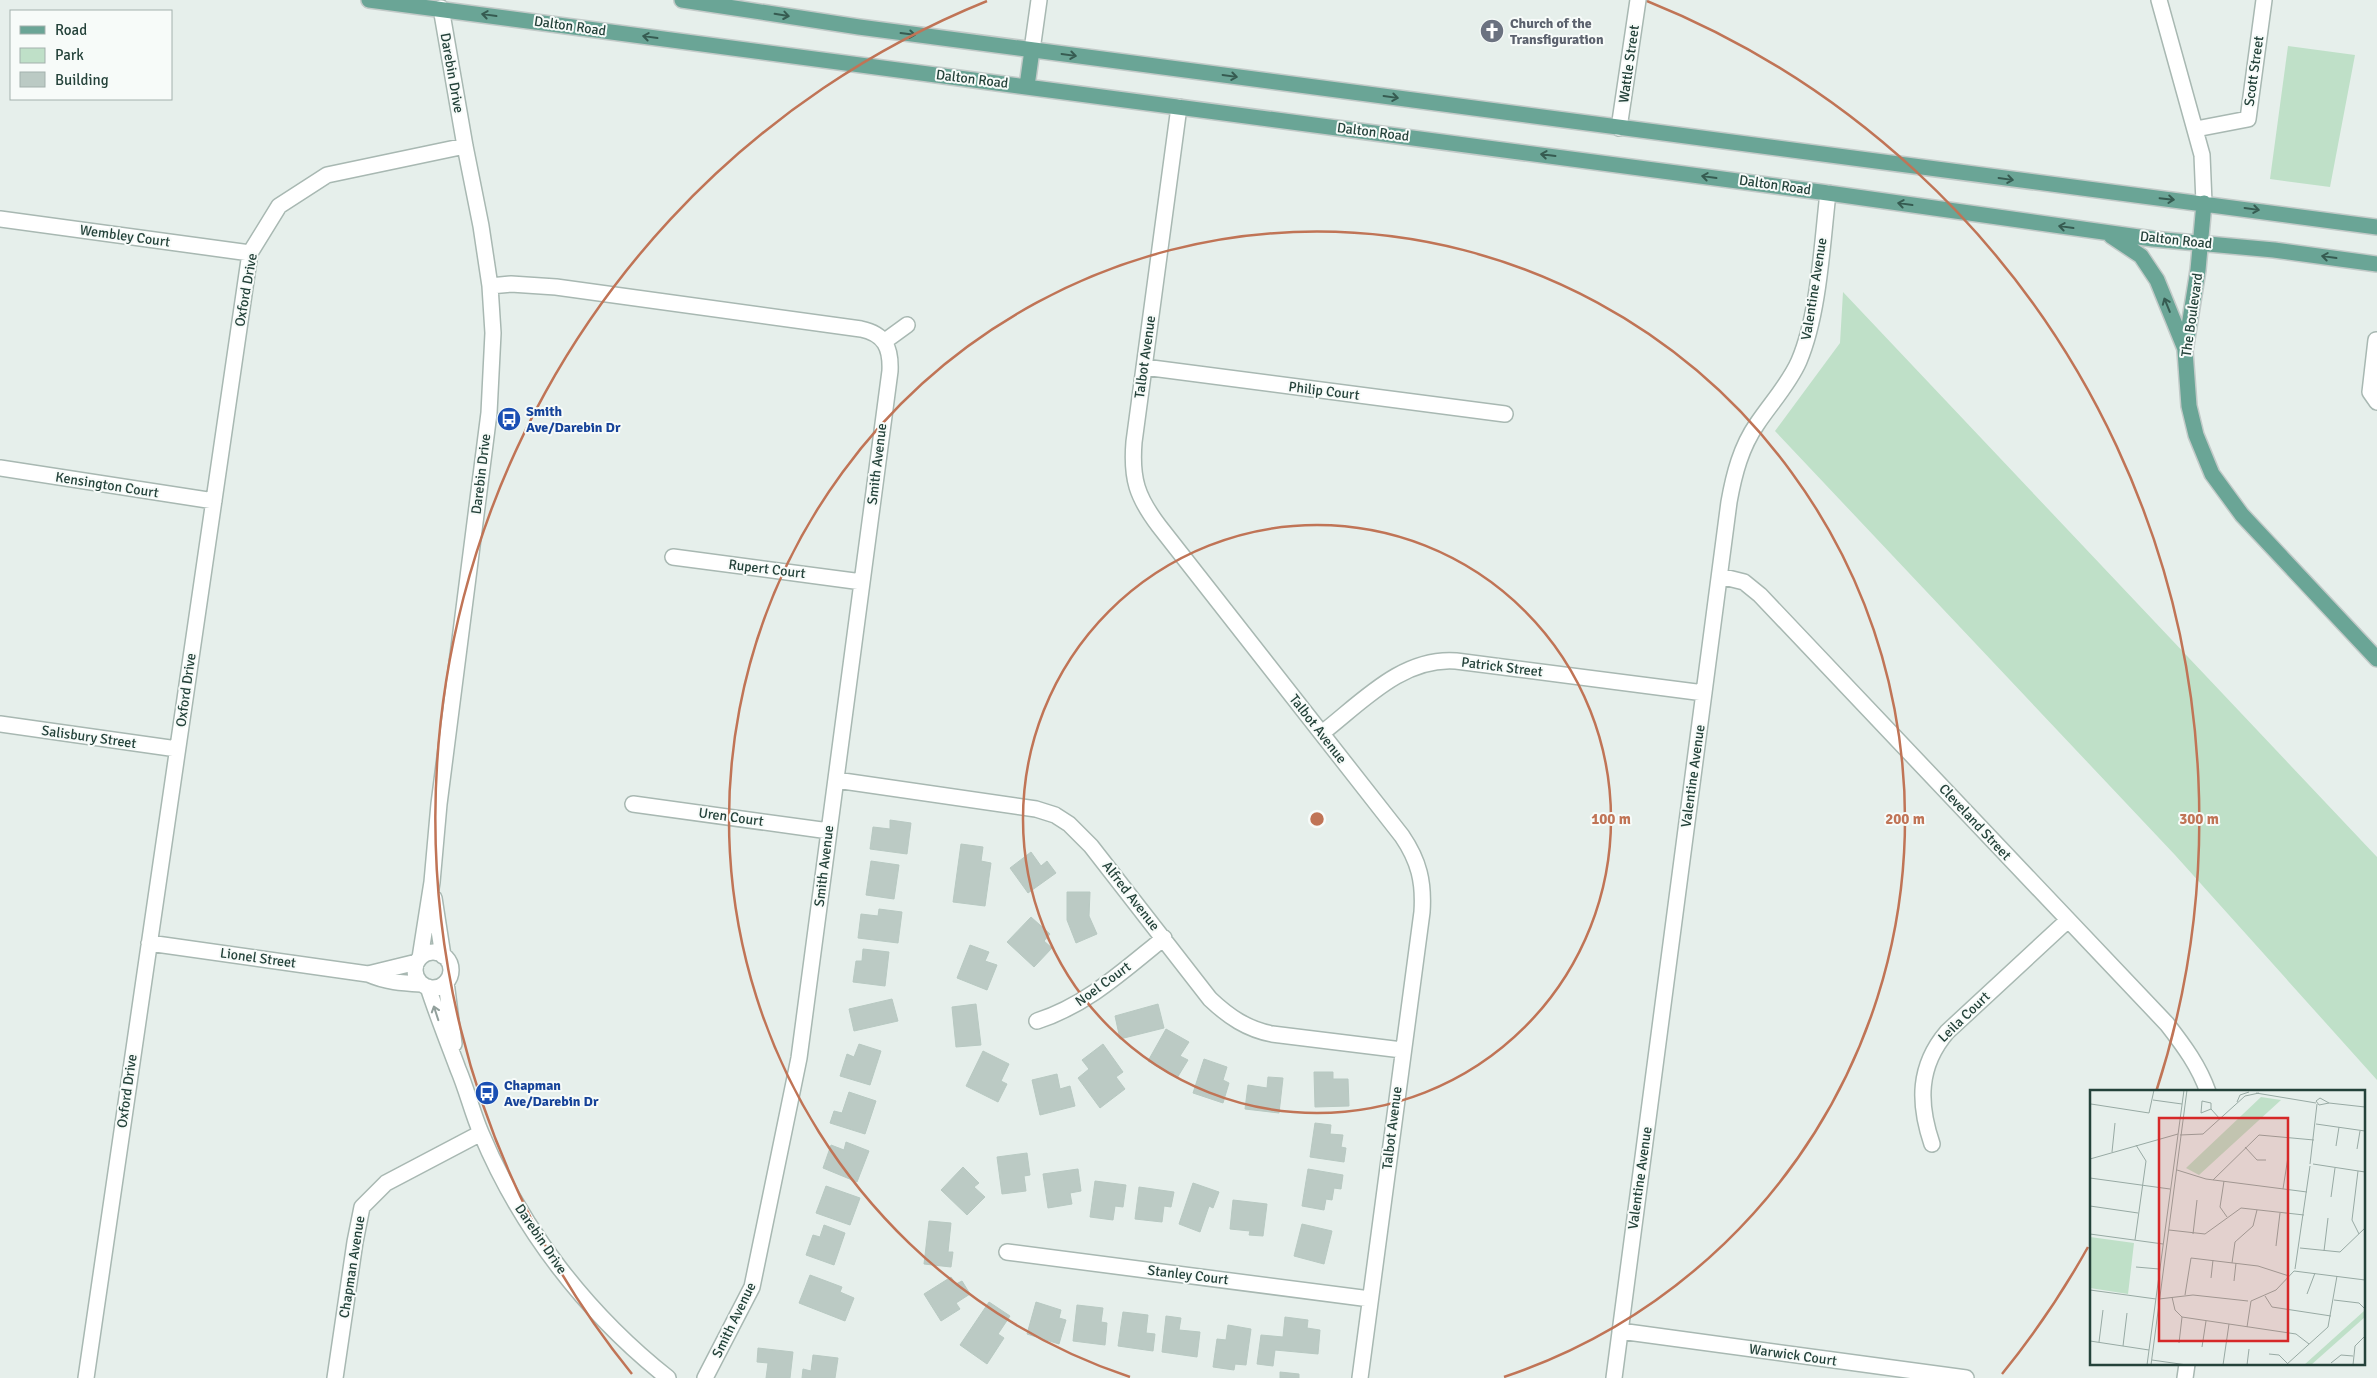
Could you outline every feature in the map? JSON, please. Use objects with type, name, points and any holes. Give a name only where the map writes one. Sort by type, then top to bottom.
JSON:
[{"type":"main road","name":"Dalton Road","points":[[369,0],[442,4],[1178,107],[1828,192],[2102,232],[2377,264]]},
{"type":"main road","points":[[682,0],[762,6],[859,27],[2128,195],[2377,226]]},
{"type":"main road","points":[[1028,86],[1032,50]]},
{"type":"main road","name":"The Boulevard","points":[[2204,203],[2201,243],[2185,351],[2189,406],[2196,435],[2212,474],[2242,515],[2376,655]]},
{"type":"main road","points":[[2102,232],[2126,245],[2141,256],[2157,280],[2185,351]]},
{"type":"street","points":[[1032,50],[1039,0]]},
{"type":"street","name":"Wattle Street","points":[[1620,128],[1638,0]]},
{"type":"street","name":"The Boulevard","points":[[2159,0],[2204,162],[2204,203]]},
{"type":"street","name":"Scott Street","points":[[2196,129],[2248,119],[2264,0]]},
{"type":"street","name":"Darebin Drive","points":[[419,960],[432,882],[439,804],[489,413],[493,332],[490,286],[482,226],[465,146],[442,4]]},
{"type":"street","name":"Talbot Avenue","points":[[1178,107],[1132,462],[1138,494],[1159,526],[1405,841],[1420,870],[1424,893],[1360,1378]]},
{"type":"street","name":"Oxford Drive","points":[[86,1378],[250,254],[279,206],[326,175],[465,146]]},
{"type":"street","name":"Valentine Avenue","points":[[1614,1378],[1729,502],[1735,472],[1756,425],[1786,384],[1799,362],[1806,342],[1815,295],[1828,192]]},
{"type":"street","name":"Wembley Court","points":[[0,218],[250,254]]},
{"type":"street","points":[[490,286],[512,284],[556,287],[861,329],[872,331],[885,341],[907,325]]},
{"type":"street","points":[[2376,340],[2370,392],[2377,402]]},
{"type":"street","name":"Smith Avenue","points":[[705,1378],[748,1296],[757,1266],[799,1058],[890,371],[889,349],[885,341]]},
{"type":"street","name":"Philip Court","points":[[1144,367],[1505,414]]},
{"type":"street","name":"Kensington Court","points":[[0,468],[214,501]]},
{"type":"street","name":"Rupert Court","points":[[673,556],[862,582]]},
{"type":"street","name":"Cleveland Street","points":[[1720,576],[1744,582],[1760,595],[2167,1024],[2188,1051],[2202,1075],[2207,1090]]},
{"type":"street","name":"Patrick Street","points":[[1322,733],[1403,671],[1432,660],[1456,661],[1704,693]]},
{"type":"street","name":"Salisbury Street","points":[[0,724],[178,749]]},
{"type":"street","name":"Alfred Avenue","points":[[836,780],[1009,803],[1055,816],[1069,824],[1091,846],[1210,999],[1224,1012],[1256,1031],[1402,1050]]},
{"type":"street","name":"Uren Court","points":[[634,804],[829,831]]},
{"type":"street","name":"Darebin Drive","points":[[432,882],[443,956]]},
{"type":"street","name":"Leila Court","points":[[1932,1144],[1922,1107],[1927,1067],[1935,1046],[1947,1032],[2068,920]]},
{"type":"street","name":"Noel Court","points":[[1037,1021],[1067,1010],[1086,1000],[1164,938]]},
{"type":"street","name":"Lionel Street","points":[[149,943],[368,974],[383,980],[425,986]]},
{"type":"street","points":[[434,952],[443,956],[450,968],[446,982],[438,987],[425,986],[416,974],[419,960],[434,952]]},
{"type":"street","name":"Lionel Street","points":[[368,974],[397,968],[419,960]]},
{"type":"street","name":"Darebin Drive","points":[[446,982],[459,1070]]},
{"type":"street","name":"Darebin Drive","points":[[425,986],[459,1070],[481,1133],[523,1215],[571,1283],[622,1338],[668,1378]]},
{"type":"street","name":"Chapman Avenue","points":[[335,1378],[362,1207],[386,1183],[481,1133]]},
{"type":"street","name":"Stanley Court","points":[[1007,1252],[1370,1299]]},
{"type":"street","name":"Warwick Court","points":[[1620,1331],[1966,1378]]},
{"type":"green space","points":[[2288,46],[2355,55],[2330,187],[2270,179]]},
{"type":"green space","points":[[1843,292],[2377,857],[2377,1080],[2175,855],[1775,431],[1840,343]]},
{"type":"building","points":[[890,820],[911,823],[907,854],[870,849],[873,827],[890,829]]},
{"type":"building","points":[[961,844],[983,847],[981,861],[991,863],[985,906],[953,902]]},
{"type":"building","points":[[1031,852],[1041,866],[1047,861],[1056,873],[1028,893],[1010,868]]},
{"type":"building","points":[[871,861],[899,865],[894,899],[866,895]]},
{"type":"building","points":[[1067,892],[1090,892],[1089,916],[1097,934],[1076,943],[1067,920]]},
{"type":"building","points":[[879,909],[902,912],[898,943],[858,938],[861,914],[878,916]]},
{"type":"building","points":[[1031,917],[1050,934],[1044,941],[1052,948],[1034,967],[1007,942]]},
{"type":"building","points":[[970,945],[989,952],[985,961],[997,965],[987,990],[957,978]]},
{"type":"building","points":[[863,949],[889,952],[885,986],[853,982],[856,961],[862,961]]},
{"type":"building","points":[[892,999],[898,1021],[854,1031],[849,1009]]},
{"type":"building","points":[[976,1004],[981,1045],[956,1047],[952,1007]]},
{"type":"building","points":[[1158,1004],[1164,1028],[1120,1039],[1115,1016]]},
{"type":"building","points":[[1166,1029],[1189,1042],[1180,1056],[1188,1060],[1177,1078],[1148,1061]]},
{"type":"building","points":[[859,1044],[881,1051],[870,1085],[840,1076],[847,1054],[854,1057]]},
{"type":"building","points":[[1103,1044],[1123,1072],[1116,1077],[1125,1089],[1100,1108],[1078,1078],[1089,1069],[1082,1060]]},
{"type":"building","points":[[983,1051],[1009,1064],[1001,1081],[1007,1084],[998,1102],[966,1086]]},
{"type":"building","points":[[1204,1059],[1227,1067],[1223,1080],[1229,1083],[1223,1103],[1193,1093]]},
{"type":"building","points":[[1314,1072],[1333,1072],[1333,1079],[1348,1079],[1349,1106],[1315,1107]]},
{"type":"building","points":[[1057,1074],[1060,1089],[1070,1086],[1075,1106],[1040,1115],[1032,1080]]},
{"type":"building","points":[[1268,1077],[1283,1078],[1279,1113],[1245,1109],[1248,1085],[1267,1088]]},
{"type":"building","points":[[849,1092],[876,1101],[865,1134],[830,1123],[834,1111],[842,1113]]},
{"type":"building","points":[[1315,1123],[1331,1125],[1330,1134],[1343,1135],[1341,1147],[1346,1148],[1344,1162],[1310,1157]]},
{"type":"building","points":[[846,1142],[869,1151],[857,1182],[823,1168],[831,1145],[844,1150]]},
{"type":"building","points":[[1027,1153],[1030,1175],[1024,1176],[1026,1191],[1002,1194],[997,1157]]},
{"type":"building","points":[[963,1167],[979,1183],[974,1187],[985,1197],[967,1215],[941,1190]]},
{"type":"building","points":[[1078,1169],[1081,1191],[1070,1193],[1072,1204],[1048,1208],[1043,1174]]},
{"type":"building","points":[[1308,1169],[1343,1175],[1341,1189],[1334,1188],[1332,1200],[1326,1199],[1324,1210],[1302,1206]]},
{"type":"building","points":[[1095,1181],[1126,1185],[1123,1207],[1115,1206],[1113,1220],[1090,1217]]},
{"type":"building","points":[[1193,1183],[1219,1192],[1213,1208],[1209,1206],[1200,1232],[1179,1224]]},
{"type":"building","points":[[826,1186],[860,1198],[850,1225],[816,1213]]},
{"type":"building","points":[[1139,1187],[1174,1192],[1171,1207],[1164,1206],[1162,1222],[1135,1219]]},
{"type":"building","points":[[1233,1200],[1267,1204],[1263,1236],[1249,1235],[1250,1231],[1230,1229]]},
{"type":"building","points":[[929,1221],[951,1223],[948,1252],[953,1252],[951,1267],[924,1264]]},
{"type":"building","points":[[1302,1224],[1332,1231],[1324,1264],[1294,1256]]},
{"type":"building","points":[[824,1225],[845,1233],[834,1265],[806,1255],[813,1235],[820,1237]]},
{"type":"building","points":[[810,1275],[842,1287],[840,1292],[854,1298],[845,1321],[799,1303]]},
{"type":"building","points":[[951,1277],[956,1284],[962,1281],[970,1294],[956,1303],[960,1309],[941,1321],[924,1294]]},
{"type":"building","points":[[989,1302],[1010,1316],[998,1334],[1004,1338],[987,1364],[960,1345]]},
{"type":"building","points":[[1036,1302],[1061,1310],[1059,1318],[1066,1320],[1059,1344],[1027,1334]]},
{"type":"building","points":[[1077,1305],[1103,1308],[1101,1322],[1107,1323],[1105,1345],[1073,1341]]},
{"type":"building","points":[[1123,1312],[1148,1315],[1146,1333],[1155,1334],[1153,1351],[1118,1346]]},
{"type":"building","points":[[1166,1316],[1181,1318],[1179,1330],[1200,1332],[1197,1357],[1162,1352]]},
{"type":"building","points":[[1285,1317],[1308,1320],[1307,1328],[1320,1330],[1318,1354],[1275,1350],[1273,1366],[1257,1364],[1261,1335],[1283,1337]]},
{"type":"building","points":[[1228,1325],[1251,1329],[1246,1365],[1235,1364],[1234,1370],[1213,1367],[1217,1339],[1226,1340]]},
{"type":"building","points":[[758,1348],[793,1352],[790,1378],[766,1378],[768,1363],[757,1362]]},
{"type":"building","points":[[813,1355],[838,1358],[835,1378],[802,1378],[803,1369],[811,1371]]},
{"type":"building","points":[[1280,1372],[1299,1374],[1299,1378],[1280,1378]]},
{"type":"place","name":"Church of the Transfiguration","points":[[1492,31]]},
{"type":"place","name":"Smith Ave/Darebin Dr","points":[[509,419]]},
{"type":"place","name":"Chapman Ave/Darebin Dr","points":[[487,1093]]}]
